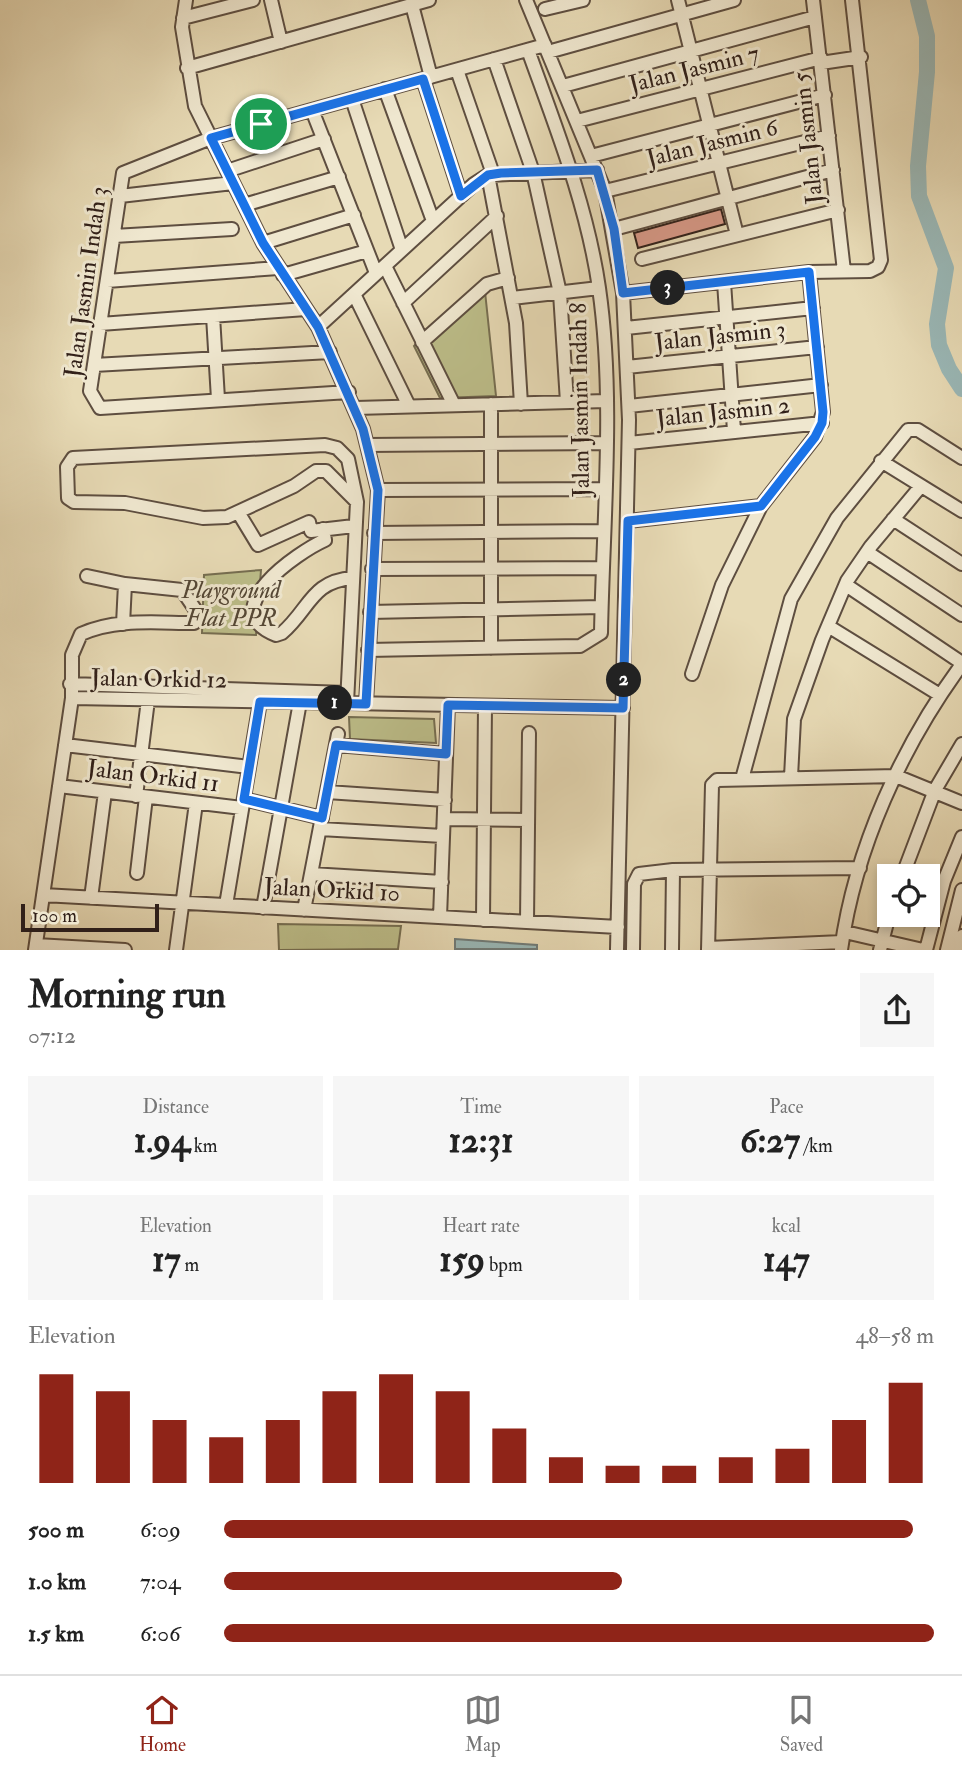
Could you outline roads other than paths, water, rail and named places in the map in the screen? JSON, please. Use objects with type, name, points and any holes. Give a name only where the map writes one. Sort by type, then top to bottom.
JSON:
[{"type":"street","points":[[186,0],[183,18],[187,68],[195,106],[263,243],[318,327],[356,408],[367,445],[378,490],[366,704]]},
{"type":"street","points":[[183,18],[253,0]]},
{"type":"street","points":[[271,0],[281,42]]},
{"type":"street","points":[[187,68],[281,42],[389,5],[412,5],[429,0]]},
{"type":"street","points":[[526,0],[606,191],[623,293],[629,443],[617,950]]},
{"type":"street","points":[[532,15],[547,5],[583,0]]},
{"type":"street","points":[[678,0],[737,235]]},
{"type":"street","points":[[211,138],[528,50],[547,49],[734,0]]},
{"type":"street","name":"Jalan Jasmin 5","points":[[813,0],[844,271]]},
{"type":"street","points":[[623,293],[809,272],[870,271],[878,267],[880,260],[861,57],[852,0]]},
{"type":"street","points":[[412,5],[427,78],[461,196]]},
{"type":"street","points":[[563,86],[815,17]]},
{"type":"street","name":"Jalan Jasmin Indah 8","points":[[491,648],[580,646],[601,633],[606,401],[599,288],[572,171],[528,50]]},
{"type":"street","name":"Jalan Jasmin 7","points":[[577,121],[821,60],[861,57]]},
{"type":"street","points":[[494,59],[533,172],[560,293],[567,402]]},
{"type":"street","points":[[457,69],[490,175],[512,298],[521,404]]},
{"type":"street","points":[[385,89],[433,221]]},
{"type":"street","points":[[591,156],[825,95]]},
{"type":"street","points":[[352,99],[402,250]]},
{"type":"street","points":[[312,110],[368,251],[403,303],[454,405]]},
{"type":"street","name":"Jalan Jasmin 6","points":[[606,191],[829,136]]},
{"type":"street","name":"Jalan Jasmin Indah 3","points":[[211,138],[123,173],[90,391],[100,408],[349,392]]},
{"type":"street","points":[[227,171],[324,139]]},
{"type":"street","points":[[318,327],[474,184],[490,175],[597,170]]},
{"type":"street","points":[[614,229],[833,170]]},
{"type":"street","points":[[244,205],[339,177]]},
{"type":"street","points":[[120,197],[233,183]]},
{"type":"street","points":[[642,259],[838,210]]},
{"type":"street","points":[[263,243],[354,215]]},
{"type":"street","points":[[403,303],[497,216]]},
{"type":"street","points":[[114,236],[232,229]]},
{"type":"street","points":[[107,281],[281,271],[368,251]]},
{"type":"street","points":[[692,674],[722,585],[761,506],[815,437],[822,423],[821,385],[809,272]]},
{"type":"street","points":[[422,342],[487,284],[508,278]]},
{"type":"street","points":[[724,282],[734,431]]},
{"type":"street","points":[[512,298],[599,288]]},
{"type":"street","points":[[354,294],[409,407]]},
{"type":"street","points":[[626,328],[813,308]]},
{"type":"street","points":[[100,324],[306,309]]},
{"type":"street","points":[[213,316],[218,399]]},
{"type":"street","name":"Jalan Jasmin 3","points":[[628,368],[817,347]]},
{"type":"street","points":[[94,365],[330,352]]},
{"type":"street","points":[[629,406],[821,385]]},
{"type":"street","points":[[356,408],[606,401]]},
{"type":"street","points":[[368,650],[491,648],[491,404]]},
{"type":"street","name":"Jalan Jasmin 2","points":[[629,443],[822,423]]},
{"type":"street","points":[[742,779],[791,599],[837,518],[908,430],[918,430],[962,458]]},
{"type":"street","points":[[367,445],[605,443]]},
{"type":"street","points":[[71,684],[237,695],[347,698],[357,502],[348,459],[337,448],[325,445],[73,458],[67,467],[68,498],[74,502],[125,503],[203,518],[227,517],[294,486],[316,471],[326,471],[357,502]]},
{"type":"street","points":[[881,461],[962,511]]},
{"type":"street","points":[[791,777],[794,719],[846,584],[867,552],[921,486]]},
{"type":"street","points":[[378,490],[604,489]]},
{"type":"street","points":[[628,521],[761,506]]},
{"type":"street","points":[[238,512],[258,545],[309,522],[311,531],[354,526]]},
{"type":"street","points":[[893,519],[962,564]]},
{"type":"street","points":[[323,528],[325,540],[286,562],[257,596],[254,611],[261,625],[276,635],[282,634],[321,586],[337,579],[353,578]]},
{"type":"street","points":[[374,533],[603,531]]},
{"type":"street","points":[[867,552],[962,615]]},
{"type":"street","points":[[372,569],[602,568]]},
{"type":"street","points":[[87,576],[125,584],[182,590],[199,615],[194,623],[103,624],[81,634],[72,655],[72,698],[36,947],[125,950]]},
{"type":"street","points":[[123,624],[125,584]]},
{"type":"street","points":[[842,941],[860,868],[896,776],[940,695],[962,664],[846,584]]},
{"type":"street","points":[[370,612],[601,607]]},
{"type":"street","points":[[828,626],[940,695]]},
{"type":"street","name":"Jalan Orkid 12","points":[[72,698],[148,700],[237,695],[260,702],[347,698],[366,704],[623,708]]},
{"type":"street","points":[[137,873],[141,754],[148,700]]},
{"type":"street","points":[[226,905],[260,702]]},
{"type":"street","points":[[263,908],[300,702]]},
{"type":"street","points":[[440,917],[448,705]]},
{"type":"street","points":[[483,920],[485,706]]},
{"type":"street","points":[[527,922],[529,733]]},
{"type":"street","points":[[304,910],[337,740],[446,754]]},
{"type":"street","points":[[907,864],[935,790],[962,744]]},
{"type":"street","points":[[65,745],[249,767]]},
{"type":"street","points":[[962,803],[896,776],[717,780],[712,785],[708,949],[842,941],[924,950],[944,881],[962,837]]},
{"type":"street","name":"Jalan Orkid 11","points":[[59,786],[196,803],[281,808],[321,824],[443,836]]},
{"type":"street","points":[[91,898],[105,792]]},
{"type":"street","points":[[327,792],[445,800]]},
{"type":"street","points":[[176,950],[196,803]]},
{"type":"street","points":[[444,819],[528,820]]},
{"type":"street","points":[[633,950],[634,884],[639,874],[673,870],[860,868]]},
{"type":"street","points":[[672,950],[673,870]]},
{"type":"street","points":[[311,874],[442,882]]},
{"type":"street","points":[[947,950],[962,890]]},
{"type":"street","name":"Jalan Orkid 10","points":[[43,895],[618,927]]},
{"type":"street","points":[[880,945],[885,927]]},
{"type":"street","points":[[959,950],[962,936]]},
{"type":"water","points":[[455,939],[537,945],[537,949],[455,949]]},
{"type":"waterway","points":[[918,0],[927,36],[927,72],[918,166],[919,196],[946,268],[937,324],[939,345],[949,369],[962,389]]},
{"type":"park label","name":"Playground Flat PPR","points":[[231,604]]}]
